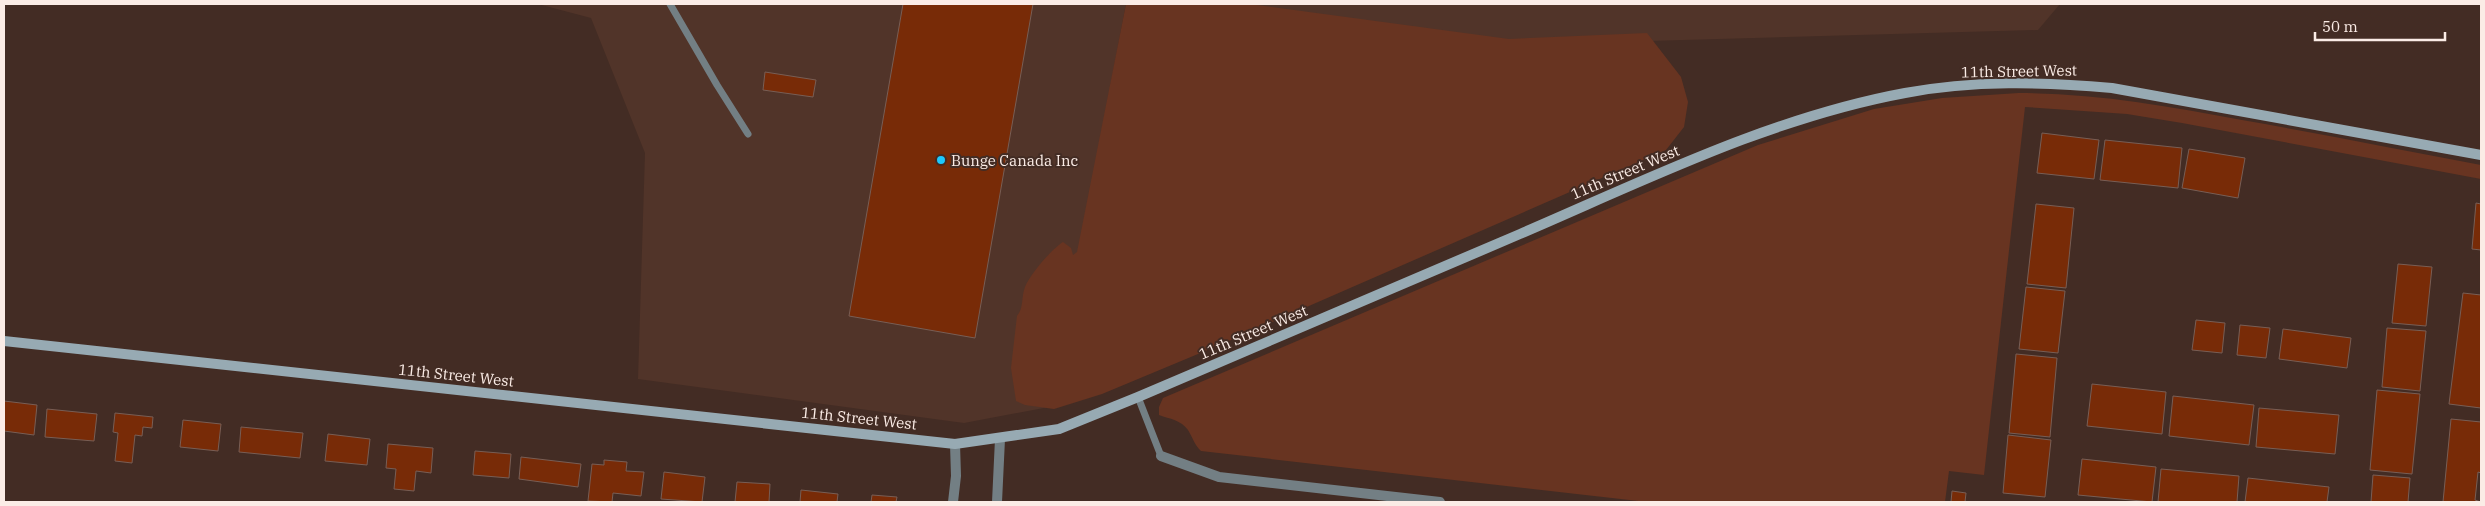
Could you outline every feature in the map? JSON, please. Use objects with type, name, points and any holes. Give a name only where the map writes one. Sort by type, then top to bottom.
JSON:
[{"type":"main road","name":"11th Street West","points":[[4,341],[955,444],[1059,428],[1138,398],[1717,149],[1830,110],[1907,93],[1978,84],[2033,84],[2112,88],[2481,155]]},
{"type":"street","points":[[997,502],[1000,438]]},
{"type":"street","points":[[953,502],[955,444]]},
{"type":"street","points":[[1161,456],[1219,477],[1440,502]]},
{"type":"lane","points":[[670,4],[716,85],[748,134]]},
{"type":"lane","points":[[1138,398],[1161,456]]},
{"type":"shaded area","points":[[538,4],[1126,4],[1049,407],[964,423],[638,379],[645,153],[591,18]]},
{"type":"shaded area","points":[[1126,4],[1249,4],[1509,39],[1647,33],[1681,77],[1688,102],[1684,127],[1666,150],[1222,344],[1102,394],[1054,409],[1025,405],[1016,401],[1011,368],[1017,316],[1021,310],[1024,291],[1028,282],[1047,256],[1063,242],[1071,248],[1073,255],[1077,252]]},
{"type":"shaded area","points":[[1234,4],[2060,4],[2038,30],[1506,45]]},
{"type":"shaded area","points":[[2019,93],[2076,95],[2131,101],[2302,131],[2481,165],[2481,179],[2127,114],[2025,107],[1984,475],[1949,471],[1945,502],[1647,502],[1201,451],[1182,424],[1159,415],[1159,407],[1163,398],[1758,145],[1874,109],[1942,98]]},
{"type":"building","name":"Bunge Canada Inc","points":[[903,4],[1033,4],[975,338],[849,316]]},
{"type":"building","points":[[765,72],[816,80],[813,97],[763,90]]},
{"type":"building","points":[[2042,133],[2099,140],[2094,179],[2037,173]]},
{"type":"building","points":[[2105,140],[2182,148],[2178,188],[2100,180]]},
{"type":"building","points":[[2189,149],[2245,158],[2238,198],[2182,188]]},
{"type":"building","points":[[2476,203],[2481,204],[2481,250],[2472,249]]},
{"type":"building","points":[[2036,204],[2074,208],[2066,288],[2027,284]]},
{"type":"building","points":[[2398,264],[2432,267],[2426,326],[2392,323]]},
{"type":"building","points":[[2026,287],[2065,291],[2058,353],[2019,349]]},
{"type":"building","points":[[2463,293],[2481,295],[2481,408],[2449,404]]},
{"type":"building","points":[[2196,320],[2225,323],[2222,353],[2192,350]]},
{"type":"building","points":[[2240,325],[2270,328],[2266,358],[2237,355]]},
{"type":"building","points":[[2387,328],[2426,331],[2420,391],[2382,387]]},
{"type":"building","points":[[2283,329],[2351,338],[2347,368],[2279,359]]},
{"type":"building","points":[[2016,354],[2057,358],[2050,437],[2009,433]]},
{"type":"building","points":[[2092,384],[2166,392],[2162,434],[2087,426]]},
{"type":"building","points":[[2377,390],[2420,394],[2412,474],[2370,470]]},
{"type":"building","points":[[2173,396],[2254,405],[2249,445],[2169,436]]},
{"type":"building","points":[[4,401],[37,405],[34,435],[4,431]]},
{"type":"building","points":[[2259,408],[2339,415],[2335,454],[2256,447]]},
{"type":"building","points":[[47,409],[97,414],[94,441],[45,437]]},
{"type":"building","points":[[115,413],[153,417],[152,428],[143,427],[142,436],[135,435],[132,463],[115,461],[118,433],[113,432]]},
{"type":"building","points":[[2451,419],[2481,422],[2481,473],[2478,472],[2475,500],[2481,502],[2443,502]]},
{"type":"building","points":[[183,420],[221,424],[218,451],[180,447]]},
{"type":"building","points":[[241,427],[303,433],[300,458],[239,452]]},
{"type":"building","points":[[328,434],[370,439],[367,465],[325,461]]},
{"type":"building","points":[[2008,435],[2051,440],[2045,497],[2003,493]]},
{"type":"building","points":[[388,444],[433,448],[431,473],[416,471],[414,491],[394,489],[396,469],[386,468]]},
{"type":"building","points":[[475,451],[511,454],[509,478],[473,475]]},
{"type":"building","points":[[521,457],[581,464],[578,487],[519,479]]},
{"type":"building","points":[[2082,459],[2156,467],[2152,502],[2078,495]]},
{"type":"building","points":[[604,460],[627,462],[626,471],[644,472],[641,496],[613,493],[612,502],[588,501],[592,464],[604,465]]},
{"type":"building","points":[[2161,469],[2239,476],[2237,502],[2158,502]]},
{"type":"building","points":[[664,472],[705,477],[702,502],[661,499]]},
{"type":"building","points":[[2373,475],[2410,478],[2408,502],[2371,502]]},
{"type":"building","points":[[2248,478],[2329,487],[2327,502],[2245,502]]},
{"type":"building","points":[[737,482],[770,484],[769,502],[735,502]]},
{"type":"building","points":[[801,490],[838,494],[837,502],[800,502]]},
{"type":"building","points":[[1952,491],[1966,493],[1965,502],[1951,502]]},
{"type":"building","points":[[872,495],[897,497],[896,502],[871,502]]},
{"type":"place","name":"Bunge Canada Inc","points":[[941,160]]}]
